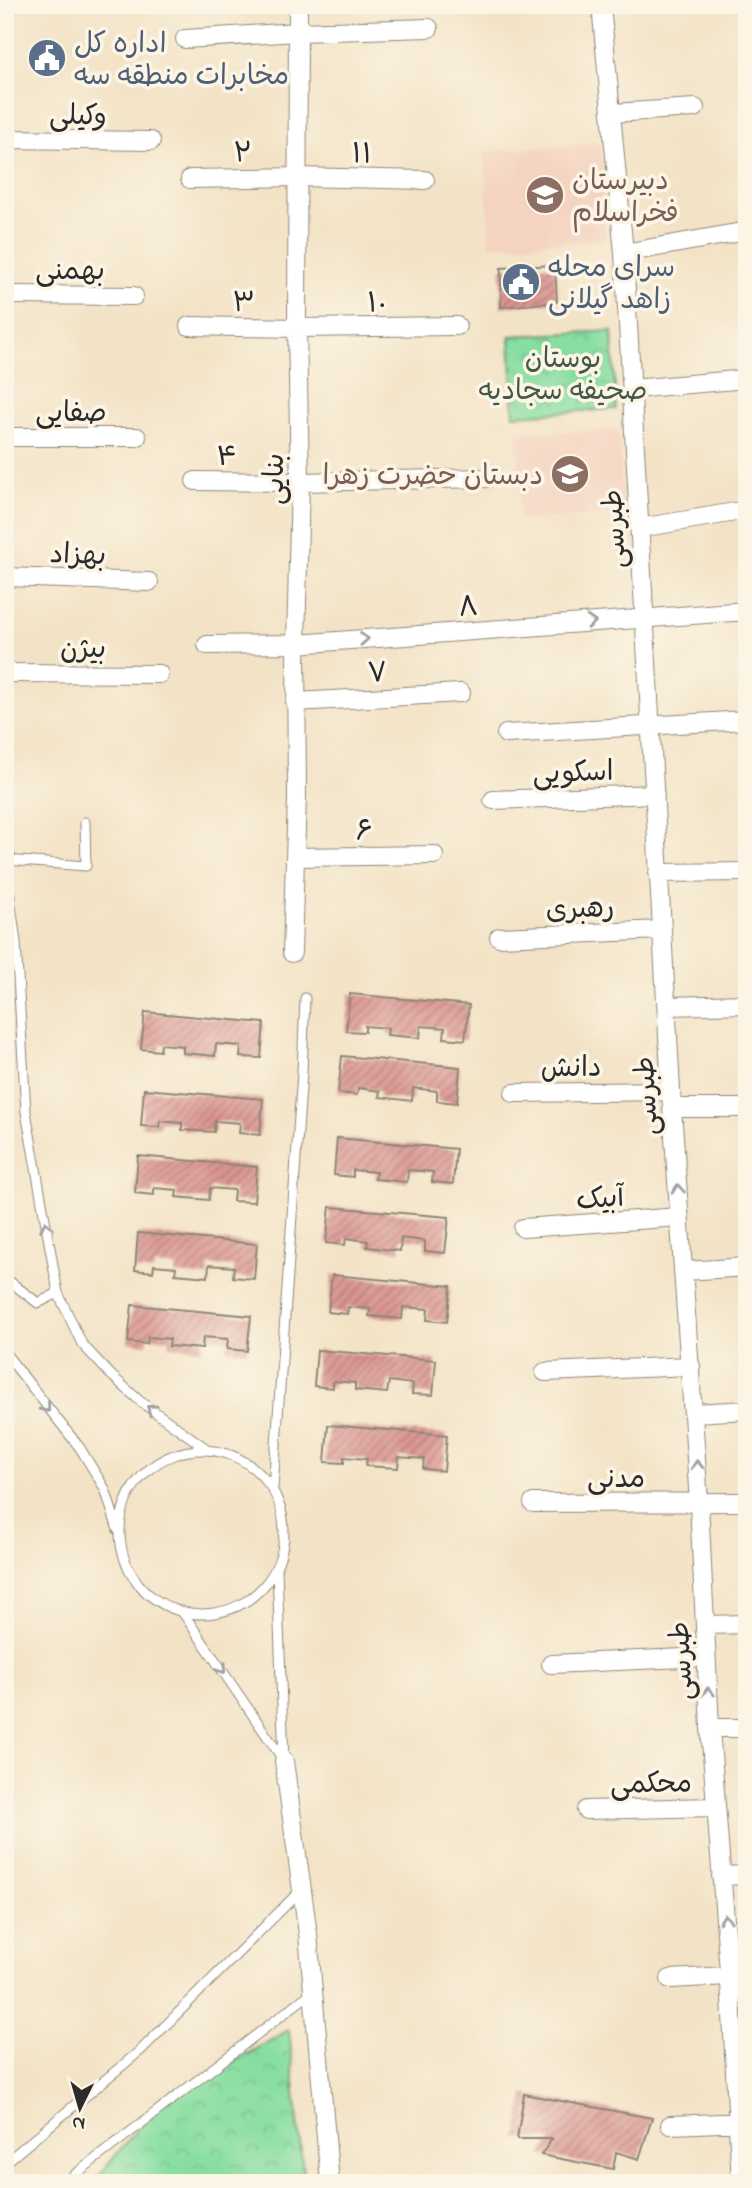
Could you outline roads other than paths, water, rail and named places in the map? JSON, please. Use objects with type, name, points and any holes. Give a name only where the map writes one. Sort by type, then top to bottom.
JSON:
[{"type":"street","name":"بنایی","points":[[292,953],[297,797],[295,702],[300,482],[298,5]]},
{"type":"street","name":"طبرسی","points":[[601,5],[624,253],[658,873],[694,1413],[710,1728],[729,1976],[739,1997],[741,2183]]},
{"type":"street","points":[[186,39],[429,28]]},
{"type":"street","points":[[612,113],[695,108]]},
{"type":"street","name":"وکیلی","points":[[5,139],[151,141]]},
{"type":"street","name":"۲","points":[[190,178],[298,177]]},
{"type":"street","name":"۱۱","points":[[298,177],[425,180]]},
{"type":"street","points":[[624,253],[747,231]]},
{"type":"street","name":"بهمنی","points":[[5,295],[134,296]]},
{"type":"street","name":"۳","points":[[189,326],[298,328]]},
{"type":"street","name":"۱۰","points":[[298,328],[457,326]]},
{"type":"street","points":[[632,389],[747,379]]},
{"type":"street","name":"صفایی","points":[[5,437],[137,437]]},
{"type":"street","name":"۴","points":[[195,481],[487,478]]},
{"type":"street","points":[[640,528],[747,510]]},
{"type":"street","name":"بهزاد","points":[[5,577],[149,582]]},
{"type":"street","name":"۸","points":[[207,645],[296,644],[747,611]]},
{"type":"street","name":"بیژن","points":[[5,673],[159,674]]},
{"type":"street","name":"۷","points":[[295,702],[461,693]]},
{"type":"street","points":[[506,734],[747,720]]},
{"type":"street","name":"اسکویی","points":[[493,800],[655,794]]},
{"type":"street","points":[[5,854],[6,861]]},
{"type":"street","name":"۶","points":[[295,857],[434,855]]},
{"type":"street","points":[[658,873],[747,872]]},
{"type":"street","name":"رهبری","points":[[499,937],[662,930]]},
{"type":"street","points":[[667,1006],[747,1004]]},
{"type":"street","name":"دانش","points":[[514,1093],[672,1099],[747,1108]]},
{"type":"street","name":"آبیک","points":[[523,1228],[680,1217]]},
{"type":"street","points":[[685,1271],[747,1267]]},
{"type":"street","points":[[545,1372],[691,1366]]},
{"type":"street","points":[[694,1413],[747,1410]]},
{"type":"street","name":"مدنی","points":[[533,1503],[747,1502]]},
{"type":"street","points":[[705,1625],[747,1624]]},
{"type":"street","points":[[551,1664],[706,1657]]},
{"type":"street","points":[[710,1728],[747,1728]]},
{"type":"street","points":[[284,1761],[302,1889],[330,2183]]},
{"type":"street","name":"محکمی","points":[[586,1810],[716,1807]]},
{"type":"street","points":[[721,1876],[747,1875]]},
{"type":"street","points":[[670,1979],[729,1976]]},
{"type":"street","points":[[670,2125],[742,2122]]},
{"type":"lane","points":[[85,822],[86,866],[6,861],[16,942],[26,1112],[58,1293],[82,1344],[110,1374],[141,1402],[206,1450]]},
{"type":"lane","points":[[273,1488],[305,998]]},
{"type":"lane","points":[[5,1278],[38,1303],[58,1293]]},
{"type":"lane","points":[[5,1353],[80,1448],[105,1489],[124,1561],[138,1584],[158,1603],[183,1613],[211,1615],[237,1608],[260,1592],[276,1570],[285,1543],[284,1514],[273,1488],[255,1468],[232,1455],[206,1450],[180,1453],[155,1464],[135,1483],[123,1507],[119,1534]]},
{"type":"lane","points":[[276,1570],[284,1761]]},
{"type":"lane","points":[[183,1613],[284,1761]]},
{"type":"lane","points":[[5,2163],[141,2050],[302,1889]]},
{"type":"lane","points":[[64,2183],[313,1992]]},
{"type":"place","name":"اداره کل مخابرات منطقه سه","points":[[47,58]]},
{"type":"place","name":"دبیرستان فخراسلام","points":[[545,195]]},
{"type":"place","name":"سرای محله زاهد گیلانی","points":[[521,282]]},
{"type":"place","name":"دبستان حضرت زهرا","points":[[570,474]]},
{"type":"park label","name":"بوستان صحیفه سجادیه","points":[[563,373]]}]
